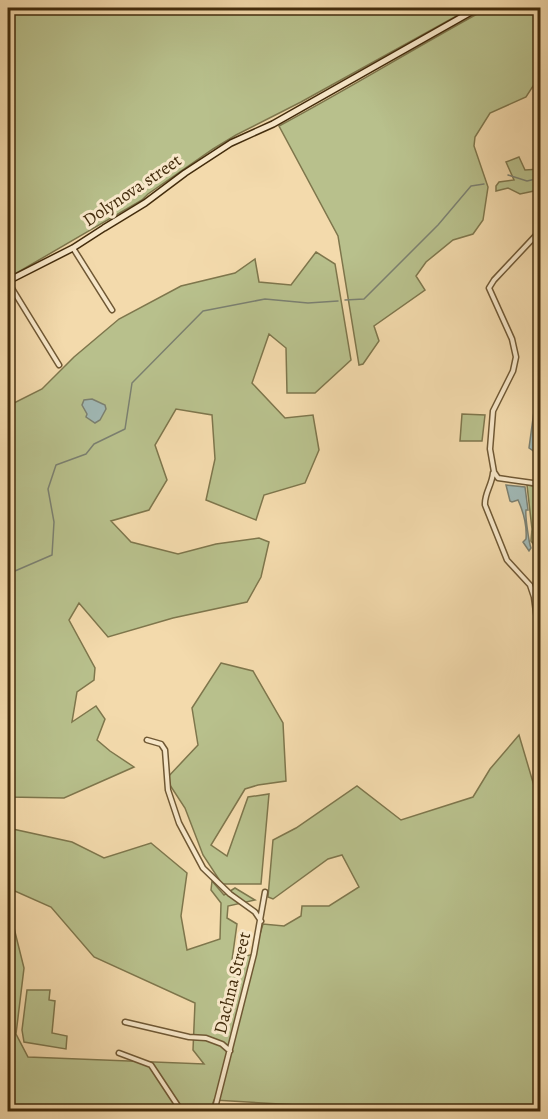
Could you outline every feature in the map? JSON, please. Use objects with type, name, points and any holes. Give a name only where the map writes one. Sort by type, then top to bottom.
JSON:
[{"type":"street","name":"Dolynova street","points":[[8,281],[73,248],[145,203],[209,156],[231,143],[273,124],[478,8]]},
{"type":"street","points":[[540,231],[489,288],[512,339],[516,357],[513,371],[493,411],[490,449],[494,472],[493,480],[484,499],[484,505],[507,560],[530,585],[540,642]]},
{"type":"street","points":[[73,248],[112,310]]},
{"type":"street","points":[[8,281],[59,365]]},
{"type":"street","points":[[494,472],[498,478],[540,484]]},
{"type":"street","points":[[537,686],[540,679],[540,665]]},
{"type":"street","name":"Dachna Street","points":[[147,740],[161,744],[165,750],[168,790],[178,823],[203,868],[230,894],[255,912],[261,921]]},
{"type":"street","name":"Dachna Street","points":[[214,1112],[255,954],[265,892]]},
{"type":"street","name":"Dachna Street","points":[[125,1022],[189,1037],[206,1038],[222,1044],[230,1051]]},
{"type":"street","points":[[119,1053],[151,1065],[182,1112]]},
{"type":"street","points":[[240,1112],[259,1111]]},
{"type":"green space","points":[[8,8],[471,8],[301,102],[236,135],[142,200],[8,278]]},
{"type":"green space","points":[[488,8],[540,8],[540,83],[533,86],[526,97],[490,113],[475,137],[474,146],[488,187],[483,220],[473,234],[453,240],[426,262],[416,276],[425,290],[374,326],[379,341],[363,364],[359,365],[338,236],[279,126]]},
{"type":"green space","points":[[519,157],[525,170],[540,169],[540,186],[534,191],[520,194],[508,188],[496,191],[499,182],[514,180],[506,162]]},
{"type":"green space","points":[[316,252],[335,264],[351,360],[315,393],[287,393],[286,348],[269,334],[252,383],[285,418],[313,415],[319,450],[305,483],[264,495],[256,520],[206,500],[215,459],[212,415],[176,409],[155,445],[167,480],[149,510],[111,521],[131,542],[178,554],[216,544],[259,538],[269,542],[261,577],[247,602],[173,618],[108,637],[79,603],[69,620],[95,668],[94,680],[77,692],[72,722],[96,706],[105,719],[97,740],[134,767],[64,798],[8,797],[8,406],[42,389],[74,357],[119,319],[181,286],[235,273],[255,259],[259,282],[291,285]]},
{"type":"green space","points":[[462,414],[485,415],[482,441],[460,441]]},
{"type":"green space","points":[[527,485],[540,487],[540,553],[531,541],[532,529]]},
{"type":"green space","points":[[221,663],[253,671],[283,723],[286,781],[245,789],[211,845],[227,856],[248,797],[269,794],[261,884],[222,884],[203,855],[185,808],[166,779],[198,745],[192,708]]},
{"type":"green space","points":[[519,735],[540,806],[540,1111],[335,1112],[331,1107],[214,1100],[210,1111],[8,1111],[8,904],[24,968],[16,1034],[28,1057],[204,1064],[193,1050],[195,1003],[94,957],[51,907],[8,888],[8,828],[72,842],[104,858],[151,843],[187,873],[181,916],[187,950],[220,939],[221,903],[211,890],[212,881],[224,895],[235,888],[255,900],[228,906],[227,918],[237,924],[232,960],[254,954],[263,924],[284,926],[301,916],[302,906],[329,906],[359,887],[342,855],[328,859],[273,899],[268,897],[273,840],[296,828],[357,786],[401,820],[473,797],[490,769]]},
{"type":"green space","points":[[27,990],[50,990],[49,1000],[55,1001],[52,1033],[67,1036],[66,1049],[24,1042],[22,1030]]},
{"type":"water","points":[[92,399],[105,405],[106,409],[100,420],[95,423],[86,417],[87,414],[82,405],[84,400]]},
{"type":"water","points":[[534,411],[540,411],[540,448],[535,452],[529,448]]},
{"type":"water","points":[[506,485],[525,487],[531,548],[529,551],[523,542],[526,534],[522,509],[518,500],[510,501]]},
{"type":"waterway","points":[[508,175],[527,181],[540,178]]},
{"type":"waterway","points":[[345,300],[364,299],[438,225],[471,186],[484,184]]},
{"type":"waterway","points":[[8,574],[52,555],[54,522],[48,489],[56,465],[86,454],[94,444],[125,429],[132,383],[203,311],[265,299],[308,303],[338,301]]}]
